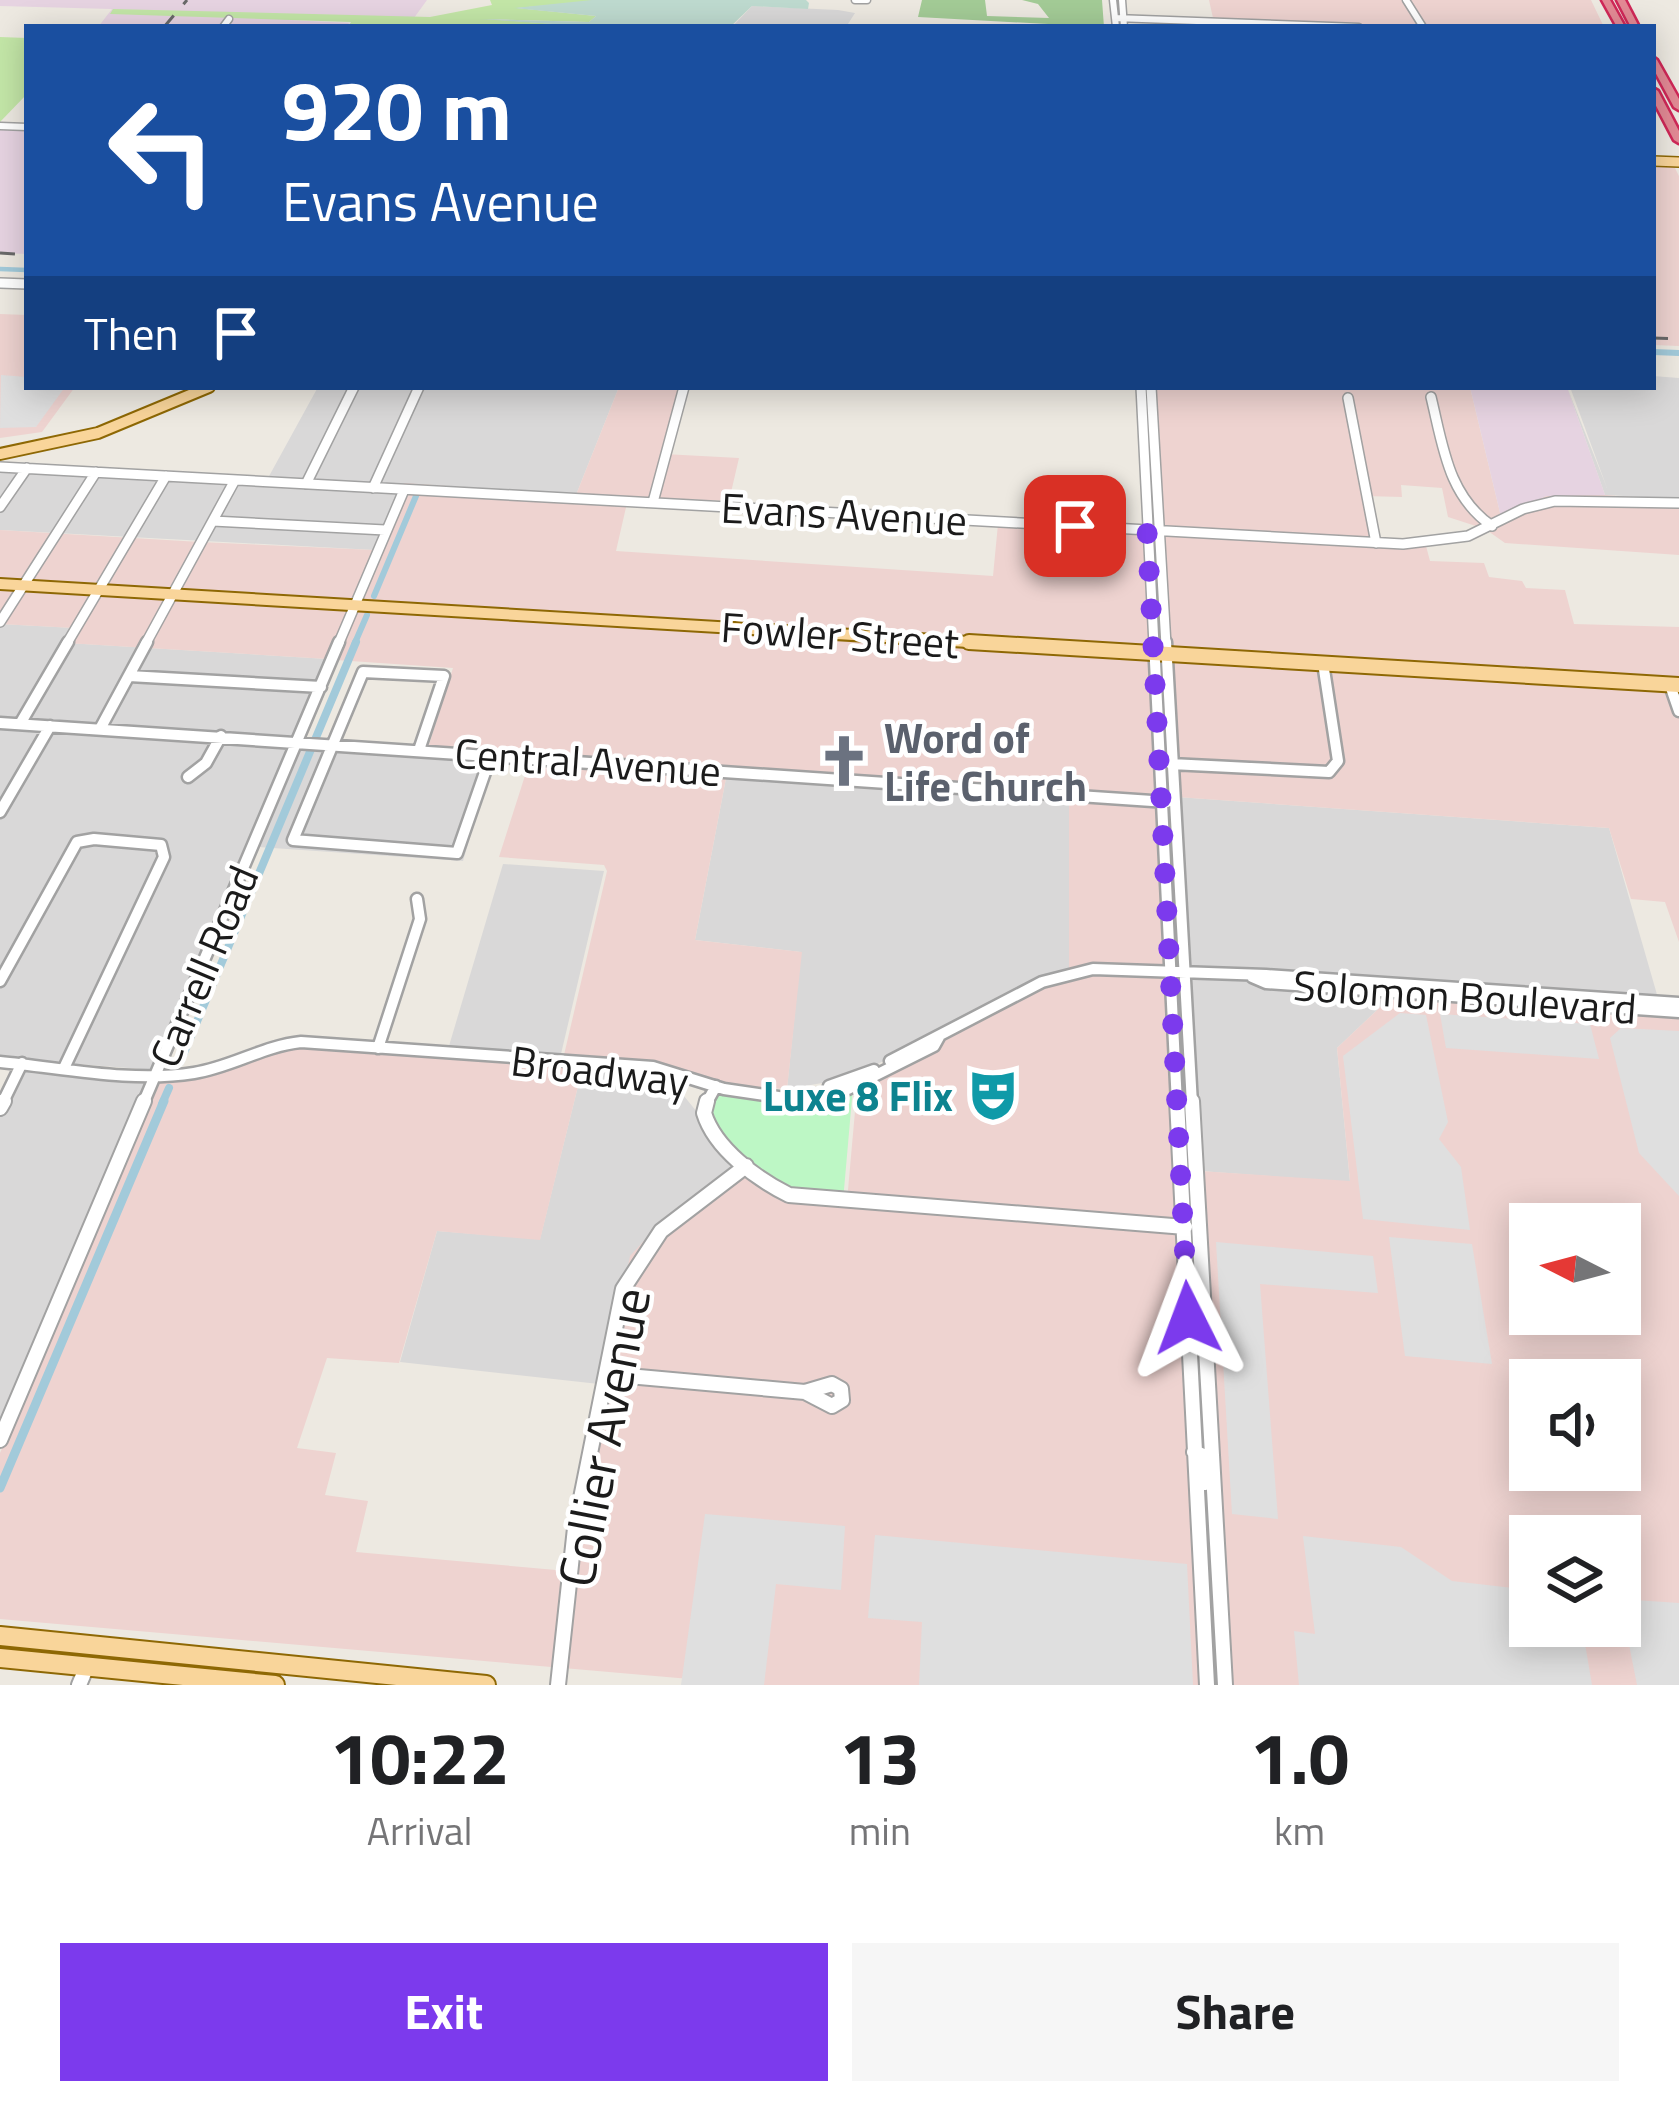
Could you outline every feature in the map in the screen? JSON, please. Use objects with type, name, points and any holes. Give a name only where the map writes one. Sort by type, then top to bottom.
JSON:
[{"type":"highway","points":[[1656,65],[1679,107]]},
{"type":"highway","points":[[1656,97],[1679,140]]},
{"type":"main road","points":[[0,445],[106,422],[181,390]]},
{"type":"main road","points":[[0,454],[98,433],[202,390]]},
{"type":"main road","name":"Fowler Street","points":[[0,584],[1674,685]]},
{"type":"main road","points":[[0,1636],[275,1685]]},
{"type":"main road","points":[[0,1658],[83,1676],[486,1685]]},
{"type":"street","points":[[855,0],[867,0]]},
{"type":"street","points":[[1118,0],[1120,23],[1180,24]]},
{"type":"street","points":[[225,24],[229,19]]},
{"type":"street","points":[[0,126],[24,124]]},
{"type":"street","points":[[306,484],[353,390]]},
{"type":"street","points":[[374,488],[418,390]]},
{"type":"street","points":[[653,502],[683,390]]},
{"type":"street","points":[[1142,390],[1153,530]]},
{"type":"street","points":[[1151,390],[1161,799],[1225,1685]]},
{"type":"street","points":[[1431,397],[1459,498],[1492,526]]},
{"type":"street","points":[[1348,398],[1376,543]]},
{"type":"street","name":"Evans Avenue","points":[[0,467],[1376,543],[1442,542],[1492,526],[1523,509],[1565,500],[1679,503]]},
{"type":"street","points":[[0,507],[27,468]]},
{"type":"street","points":[[0,622],[96,472]]},
{"type":"street","points":[[20,724],[166,476]]},
{"type":"street","points":[[100,729],[235,480]]},
{"type":"street","name":"Carrell Road","points":[[0,1441],[302,742],[353,604],[404,490]]},
{"type":"street","points":[[213,520],[386,530]]},
{"type":"street","points":[[1158,653],[1171,764],[1176,971]]},
{"type":"street","points":[[1171,764],[1329,772],[1338,761],[1323,663]]},
{"type":"street","points":[[418,750],[443,684],[441,674],[363,671],[327,744],[292,837],[296,842],[457,853],[491,754]]},
{"type":"street","points":[[129,676],[321,687]]},
{"type":"street","points":[[1674,685],[1679,711]]},
{"type":"street","name":"Central Avenue","points":[[0,723],[1161,799]]},
{"type":"street","points":[[0,812],[50,726]]},
{"type":"street","points":[[188,777],[203,767],[220,736]]},
{"type":"street","points":[[1161,799],[1173,808]]},
{"type":"street","points":[[0,981],[76,842],[94,839],[161,845],[164,857],[64,1066]]},
{"type":"street","points":[[378,1048],[420,919],[417,899]]},
{"type":"street","name":"Solomon Boulevard","points":[[716,1086],[804,1098],[848,1089],[1058,976],[1114,967],[1252,977],[1266,982],[1679,1008]]},
{"type":"street","name":"Broadway","points":[[0,1062],[157,1074],[199,1072],[292,1042],[652,1067],[716,1086],[705,1106],[706,1120],[746,1166],[775,1190],[801,1198],[1191,1227]]},
{"type":"street","points":[[0,1108],[22,1063]]},
{"type":"street","name":"Collier Avenue","points":[[558,1685],[575,1528],[620,1300],[639,1258],[668,1224],[746,1166]]},
{"type":"street","points":[[1191,1227],[1194,1452],[1207,1685]]},
{"type":"street","points":[[606,1374],[806,1392]]},
{"type":"street","points":[[1194,1452],[1203,1456],[1208,1534],[1216,1543]]},
{"type":"shaded area","points":[[0,0],[427,0],[414,18],[293,15],[289,20],[348,24],[100,24],[112,9],[0,6]]},
{"type":"shaded area","points":[[1209,0],[1591,0],[1603,24],[1214,24]]},
{"type":"shaded area","points":[[752,6],[855,13],[848,24],[735,24]]},
{"type":"shaded area","points":[[0,127],[24,128],[24,254],[0,253]]},
{"type":"shaded area","points":[[1656,165],[1674,166],[1679,176],[1679,346],[1656,345]]},
{"type":"shaded area","points":[[0,314],[24,315],[24,390],[73,390],[42,432],[0,438]]},
{"type":"shaded area","points":[[1,375],[24,377],[24,390],[63,390],[36,427],[0,428]]},
{"type":"shaded area","points":[[1656,376],[1679,378],[1679,499],[1605,495],[1568,390],[1607,488],[1571,390],[1656,390]]},
{"type":"shaded area","points":[[316,390],[618,390],[576,495],[421,484],[374,550],[0,530],[0,463],[268,478]]},
{"type":"shaded area","points":[[618,390],[681,390],[664,454],[739,458],[729,501],[576,494]]},
{"type":"shaded area","points":[[1154,390],[1471,390],[1501,517],[1546,496],[1592,494],[1679,501],[1553,499],[1482,528],[1448,517],[1442,488],[1401,485],[1402,497],[1365,496],[1370,539],[1161,529]]},
{"type":"shaded area","points":[[1471,390],[1568,390],[1605,495],[1546,496],[1501,517]]},
{"type":"shaded area","points":[[404,483],[556,494],[402,487]]},
{"type":"shaded area","points":[[407,492],[627,503],[616,551],[993,576],[998,524],[1143,531],[1149,651],[358,602]]},
{"type":"shaded area","points":[[1557,503],[1679,505],[1679,555],[1505,543],[1488,531],[1526,511]]},
{"type":"shaded area","points":[[0,530],[374,550],[351,602],[0,582]]},
{"type":"shaded area","points":[[1162,533],[1426,546],[1430,561],[1484,563],[1489,577],[1522,581],[1526,588],[1565,590],[1574,624],[1679,627],[1679,683],[1168,652]]},
{"type":"shaded area","points":[[0,586],[349,606],[328,659],[66,643],[74,628],[0,624]]},
{"type":"shaded area","points":[[356,607],[1149,655],[1156,796],[428,748],[453,668],[336,660]]},
{"type":"shaded area","points":[[0,624],[75,628],[67,643],[328,659],[295,739],[0,720]]},
{"type":"shaded area","points":[[1168,656],[1679,688],[1679,942],[1665,902],[1631,899],[1609,828],[1177,797]]},
{"type":"shaded area","points":[[0,725],[293,744],[154,1070],[0,1058]]},
{"type":"shaded area","points":[[301,745],[493,757],[463,861],[258,847]]},
{"type":"shaded area","points":[[530,760],[727,773],[695,940],[802,952],[787,1089],[726,1086],[647,1063],[564,1055],[607,871],[604,865],[499,857]]},
{"type":"shaded area","points":[[727,773],[1069,795],[1069,969],[1036,980],[874,1066],[834,1081],[787,1089],[801,952],[695,940]]},
{"type":"shaded area","points":[[1069,795],[1157,801],[1165,967],[1113,964],[1069,969]]},
{"type":"shaded area","points":[[1177,797],[1609,828],[1658,998],[1187,969]]},
{"type":"shaded area","points":[[503,864],[604,871],[561,1054],[449,1046]]},
{"type":"shaded area","points":[[1078,974],[1165,974],[1201,1685],[759,1685],[0,1619],[0,1453],[162,1078],[292,1046],[583,1066],[540,1240],[437,1231],[399,1363],[327,1358],[297,1448],[336,1453],[325,1495],[368,1501],[356,1552],[567,1571],[630,1256],[652,1232],[741,1166],[847,1201],[857,1089],[1045,985]]},
{"type":"shaded area","points":[[1188,975],[1393,995],[1337,1048],[1350,1182],[1200,1171]]},
{"type":"shaded area","points":[[1393,995],[1679,1015],[1679,1685],[1231,1685],[1200,1171],[1350,1181],[1337,1048]]},
{"type":"shaded area","points":[[1400,1013],[1426,1015],[1448,1122],[1439,1139],[1461,1167],[1470,1230],[1363,1219],[1343,1056]]},
{"type":"shaded area","points":[[1440,1014],[1590,1024],[1599,1059],[1446,1048]]},
{"type":"shaded area","points":[[1621,1028],[1679,1031],[1679,1196],[1639,1153],[1610,1038]]},
{"type":"shaded area","points":[[583,1066],[666,1074],[741,1166],[599,1384],[400,1362],[437,1231],[540,1239]]},
{"type":"shaded area","points":[[19,1069],[151,1078],[0,1427],[0,1107]]},
{"type":"shaded area","points":[[1389,1237],[1472,1244],[1492,1364],[1405,1356]]},
{"type":"shaded area","points":[[1216,1242],[1373,1256],[1378,1293],[1260,1284],[1278,1519],[1232,1514]]},
{"type":"shaded area","points":[[705,1514],[845,1526],[841,1590],[776,1584],[764,1685],[681,1685]]},
{"type":"shaded area","points":[[875,1535],[1187,1564],[1193,1685],[919,1685],[922,1622],[868,1618]]},
{"type":"shaded area","points":[[1303,1536],[1401,1547],[1452,1581],[1509,1588],[1509,1647],[1586,1647],[1592,1685],[1299,1685],[1294,1631],[1315,1634]]},
{"type":"shaded area","points":[[1641,1600],[1679,1603],[1679,1685],[1637,1685],[1629,1647],[1641,1647]]},
{"type":"green space","points":[[490,0],[606,0],[517,8],[596,16],[589,22],[486,19],[555,24],[350,24],[110,14],[113,9],[430,17],[492,5]]},
{"type":"green space","points":[[592,0],[809,3],[808,9],[752,6],[733,24],[553,24],[479,19],[589,22],[596,16],[514,8]]},
{"type":"green space","points":[[922,0],[985,0],[987,16],[1049,18],[1038,4],[1022,0],[1102,0],[1104,24],[1048,24],[918,17]]},
{"type":"green space","points":[[0,37],[24,38],[24,97],[0,122]]},
{"type":"green space","points":[[716,1086],[792,1099],[853,1087],[843,1201],[775,1190],[708,1125]]},
{"type":"waterway","points":[[0,269],[24,270]]},
{"type":"waterway","points":[[1656,352],[1679,353]]},
{"type":"waterway","points":[[374,596],[416,496]]},
{"type":"waterway","points":[[354,645],[367,615]]},
{"type":"waterway","points":[[180,1062],[356,642]]},
{"type":"waterway","points":[[162,1104],[169,1088]]},
{"type":"waterway","points":[[0,1488],[164,1101]]},
{"type":"railway","points":[[167,24],[187,0]]},
{"type":"railway","points":[[0,253],[24,255]]},
{"type":"railway","points":[[1656,338],[1679,339]]},
{"type":"place","name":"Word of Life Church","points":[[844,761]]},
{"type":"place","name":"Luxe 8 Flix","points":[[993,1095]]},
{"type":"route","points":[[1075,526],[1147,530],[1188,1318]]}]
